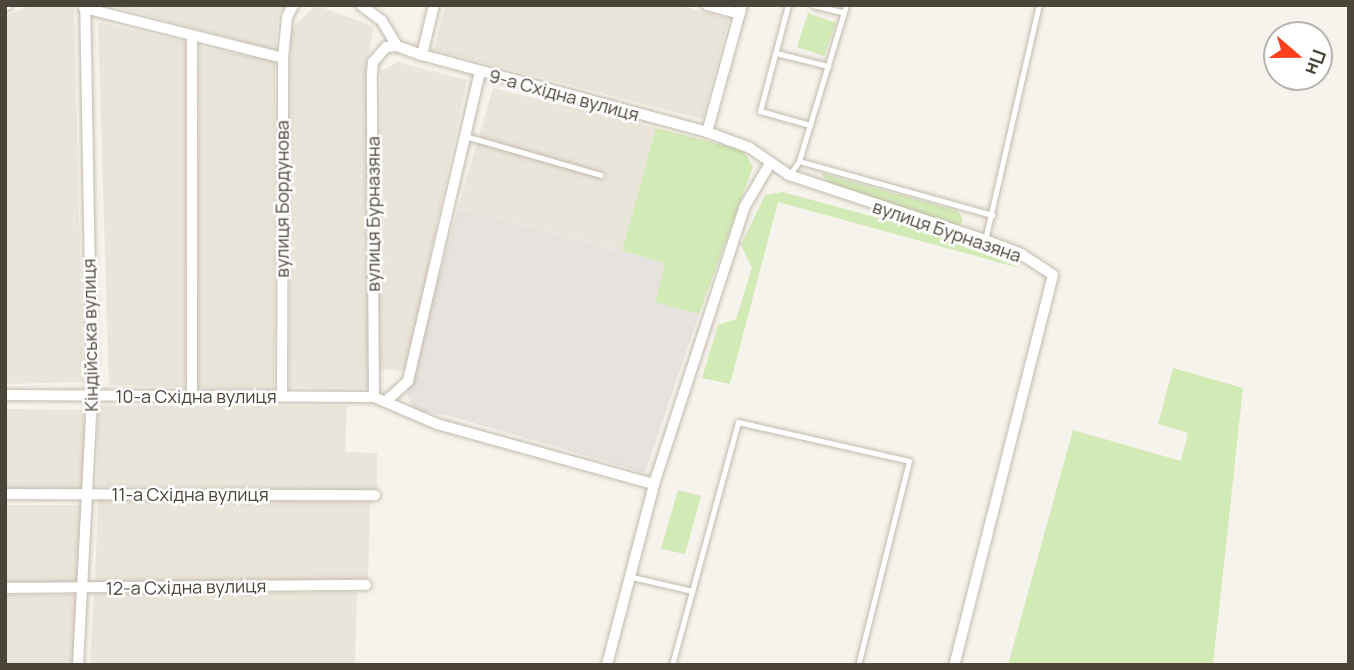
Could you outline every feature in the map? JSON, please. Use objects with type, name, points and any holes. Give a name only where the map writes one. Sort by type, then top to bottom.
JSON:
[{"type":"street","name":"вулиця Бордунова","points":[[282,396],[283,58],[286,17],[293,5]]},
{"type":"street","points":[[361,5],[382,20],[397,46]]},
{"type":"street","points":[[422,55],[434,5]]},
{"type":"street","points":[[707,5],[741,10],[707,132]]},
{"type":"street","points":[[84,7],[192,37],[283,58]]},
{"type":"street","name":"Кіндійська вулиця","points":[[78,665],[90,494],[92,395],[84,7]]},
{"type":"street","points":[[192,37],[192,395]]},
{"type":"street","name":"9-а Східна вулиця","points":[[397,46],[480,72],[707,132]]},
{"type":"street","name":"вулиця Бурназяна","points":[[374,397],[372,73],[373,62],[386,47],[397,46]]},
{"type":"street","points":[[386,401],[408,381],[480,72]]},
{"type":"street","name":"вулиця Бурназяна","points":[[707,132],[750,148],[769,165],[789,175],[985,240],[1048,269],[1054,285],[954,665]]},
{"type":"street","points":[[607,665],[654,484],[744,208],[769,165]]},
{"type":"street","name":"10-а Східна вулиця","points":[[5,395],[374,397],[437,424],[654,484]]},
{"type":"street","name":"11-а Східна вулиця","points":[[5,494],[375,495]]},
{"type":"street","name":"12-а Східна вулиця","points":[[5,588],[366,584]]},
{"type":"lane","points":[[788,5],[760,111],[810,125]]},
{"type":"lane","points":[[813,5],[844,13]]},
{"type":"lane","points":[[789,175],[799,161],[846,5]]},
{"type":"lane","points":[[985,240],[993,215],[1039,5]]},
{"type":"lane","points":[[776,53],[828,66]]},
{"type":"lane","points":[[465,136],[601,175]]},
{"type":"lane","points":[[799,161],[993,215]]},
{"type":"lane","points":[[673,665],[738,422],[909,461],[858,665]]},
{"type":"lane","points":[[632,577],[692,591]]},
{"type":"shaded area","points":[[31,5],[74,5],[83,382],[5,384],[5,16]]},
{"type":"shaded area","points":[[109,5],[286,5],[278,14],[275,50]]},
{"type":"shaded area","points":[[316,5],[374,27],[366,67],[370,388],[290,387],[291,29]]},
{"type":"shaded area","points":[[445,5],[679,5],[729,19],[702,119],[434,50]]},
{"type":"shaded area","points":[[98,22],[186,42],[185,387],[109,385]]},
{"type":"shaded area","points":[[200,47],[275,61],[274,390],[196,388]]},
{"type":"shaded area","points":[[397,62],[467,80],[406,371],[378,369],[381,71]]},
{"type":"shaded area","points":[[493,88],[656,128],[622,251],[458,208]]},
{"type":"shaded area","points":[[458,208],[666,263],[655,302],[699,314],[645,473],[447,415],[415,411],[407,395]]},
{"type":"shaded area","points":[[98,406],[347,406],[345,452],[377,453],[377,490],[97,486]]},
{"type":"shaded area","points":[[5,409],[84,410],[85,490],[5,489]]},
{"type":"shaded area","points":[[98,500],[370,502],[368,580],[95,584]]},
{"type":"shaded area","points":[[5,505],[83,505],[79,585],[5,584]]},
{"type":"shaded area","points":[[357,592],[355,665],[90,665],[94,594]]},
{"type":"shaded area","points":[[5,595],[77,595],[73,665],[5,665]]},
{"type":"green space","points":[[808,13],[836,23],[824,56],[797,47]]},
{"type":"green space","points":[[656,128],[743,150],[753,167],[699,314],[655,302],[665,263],[622,251]]},
{"type":"green space","points":[[821,173],[958,211],[963,219],[960,226],[828,183]]},
{"type":"green space","points":[[783,192],[929,232],[1023,269],[778,202],[730,384],[702,378],[718,325],[736,319],[752,268],[741,245],[765,195]]},
{"type":"green space","points":[[1173,368],[1243,388],[1213,665],[1008,665],[1073,430],[1181,461],[1188,433],[1158,424]]},
{"type":"green space","points":[[678,490],[701,496],[685,554],[661,549]]}]
